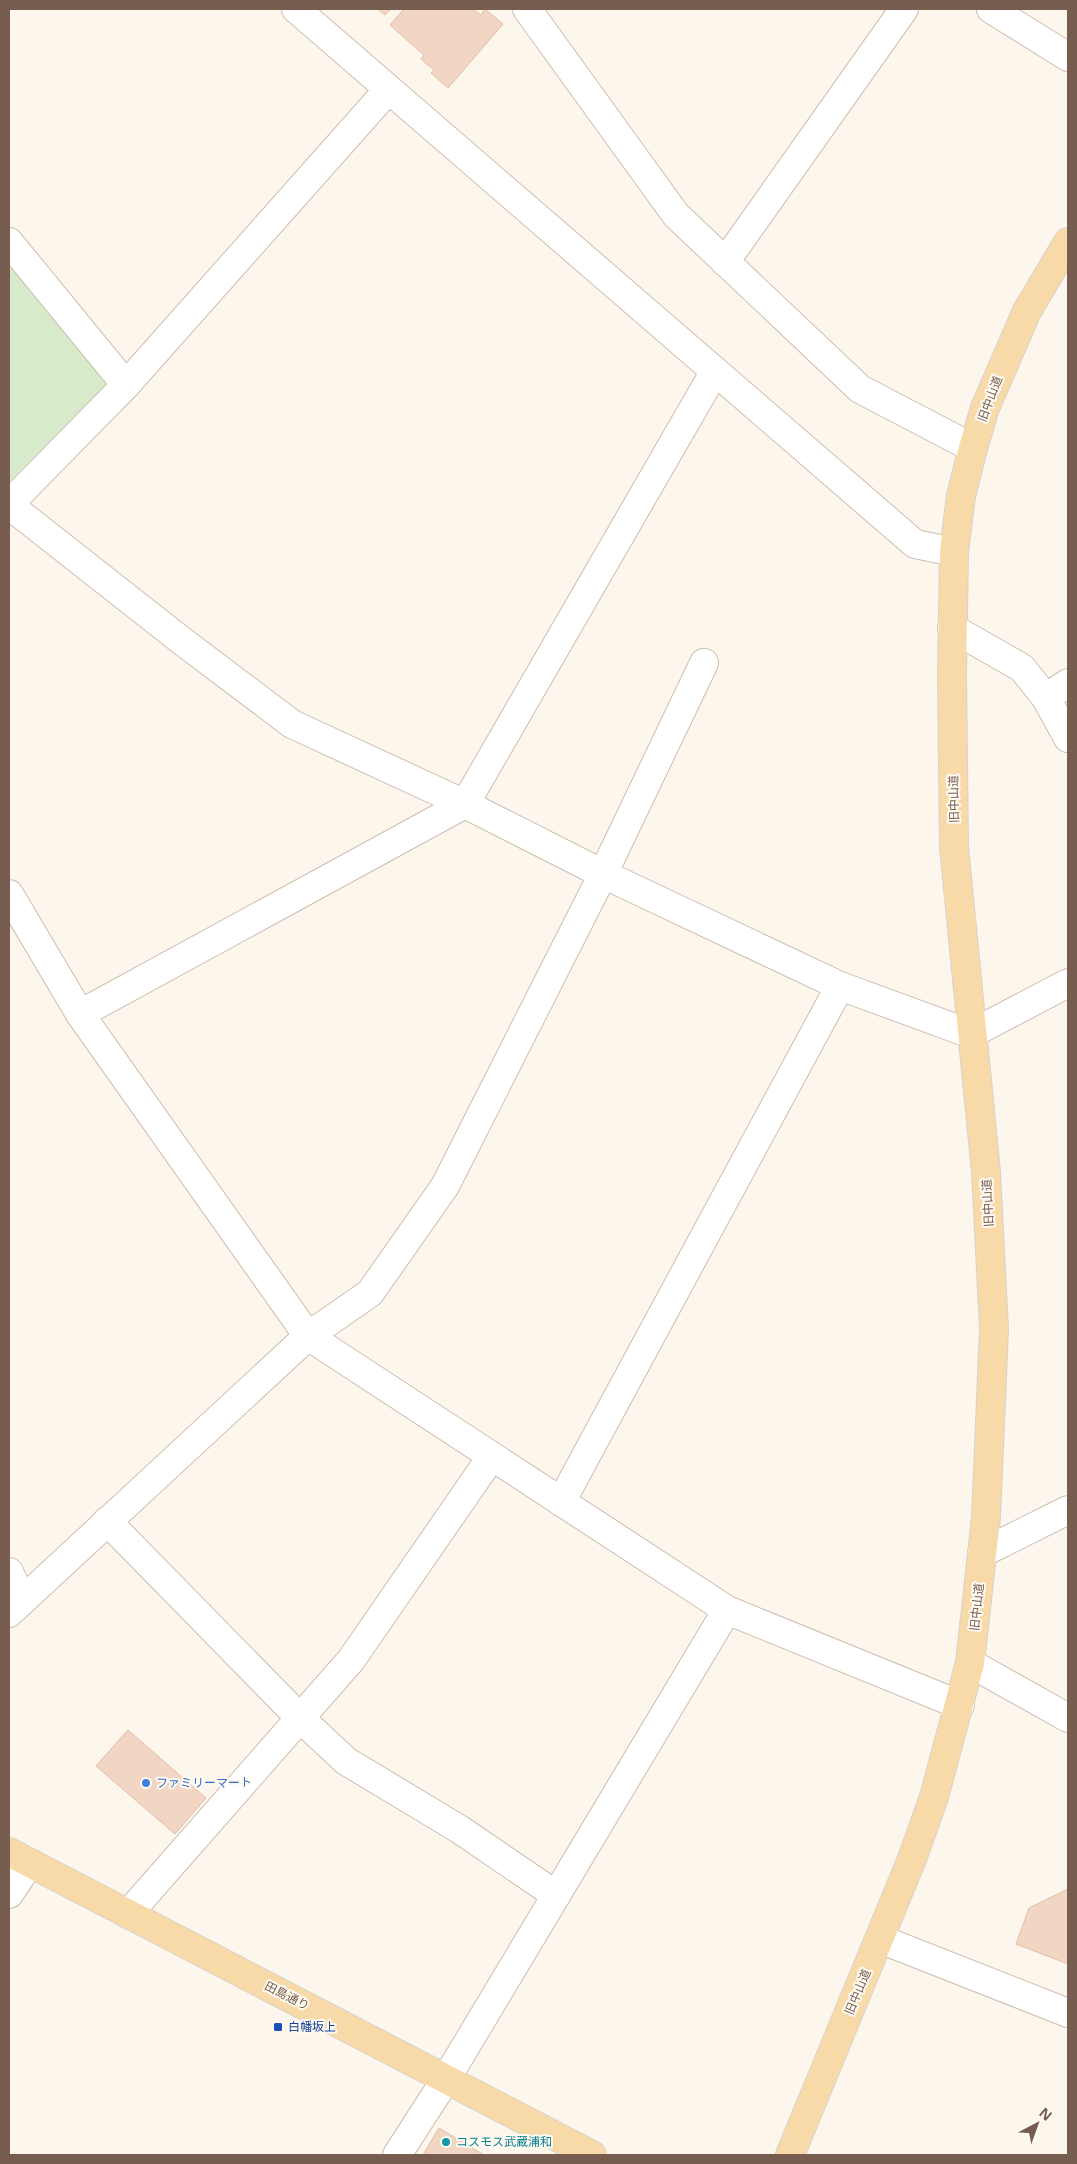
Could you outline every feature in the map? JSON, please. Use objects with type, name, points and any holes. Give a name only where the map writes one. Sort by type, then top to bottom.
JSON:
[{"type":"main road","name":"旧中山道","points":[[790,2155],[880,1939],[934,1798],[970,1663],[982,1553],[994,1329],[986,1172],[954,846],[952,628],[954,552],[962,496],[985,408],[1027,311],[1068,242]]},
{"type":"main road","name":"田島通り","points":[[20,1857],[592,2155]]},
{"type":"street","points":[[296,9],[915,544],[954,552]]},
{"type":"street","points":[[528,9],[676,215],[860,389],[973,448]]},
{"type":"street","points":[[725,262],[904,9]]},
{"type":"street","points":[[991,9],[1068,57]]},
{"type":"street","points":[[388,90],[126,385],[9,504],[182,641],[292,724],[465,804],[602,874],[840,986],[971,1034],[1068,983]]},
{"type":"street","points":[[9,242],[126,385]]},
{"type":"street","points":[[80,1014],[465,804],[715,371]]},
{"type":"street","points":[[952,628],[1022,668],[1046,698],[1068,738]]},
{"type":"street","points":[[16,1607],[308,1336],[370,1293],[445,1186],[602,874],[704,663]]},
{"type":"street","points":[[1046,698],[1068,683]]},
{"type":"street","points":[[9,894],[80,1014],[308,1336],[727,1610],[960,1705]]},
{"type":"street","points":[[561,1502],[840,986]]},
{"type":"street","points":[[128,1914],[351,1660],[492,1456]]},
{"type":"street","points":[[982,1553],[1068,1510]]},
{"type":"street","points":[[107,1521],[300,1718],[346,1761],[459,1829],[556,1895]]},
{"type":"street","points":[[9,1572],[16,1607]]},
{"type":"street","points":[[397,2155],[446,2079],[727,1610]]},
{"type":"street","points":[[970,1663],[1068,1718]]},
{"type":"street","points":[[9,1894],[20,1857]]},
{"type":"street","points":[[880,1939],[1068,2013]]},
{"type":"green space","points":[[9,264],[107,384],[9,482]]},
{"type":"building","points":[[378,9],[391,9],[385,15]]},
{"type":"building","points":[[404,9],[473,9],[481,15],[485,9],[503,24],[448,88],[431,73],[434,70],[421,59],[424,55],[390,25]]},
{"type":"building","points":[[128,1730],[206,1798],[175,1834],[96,1766]]},
{"type":"building","points":[[1068,1889],[1068,1964],[1016,1944],[1029,1908]]},
{"type":"building","name":"コスモス武蔵浦和","points":[[439,2128],[484,2155],[423,2155]]},
{"type":"place","name":"ファミリーマート","points":[[146,1783]]},
{"type":"place","name":"白幡坂上","points":[[278,2027]]},
{"type":"place","name":"コスモス武蔵浦和","points":[[446,2142]]}]
